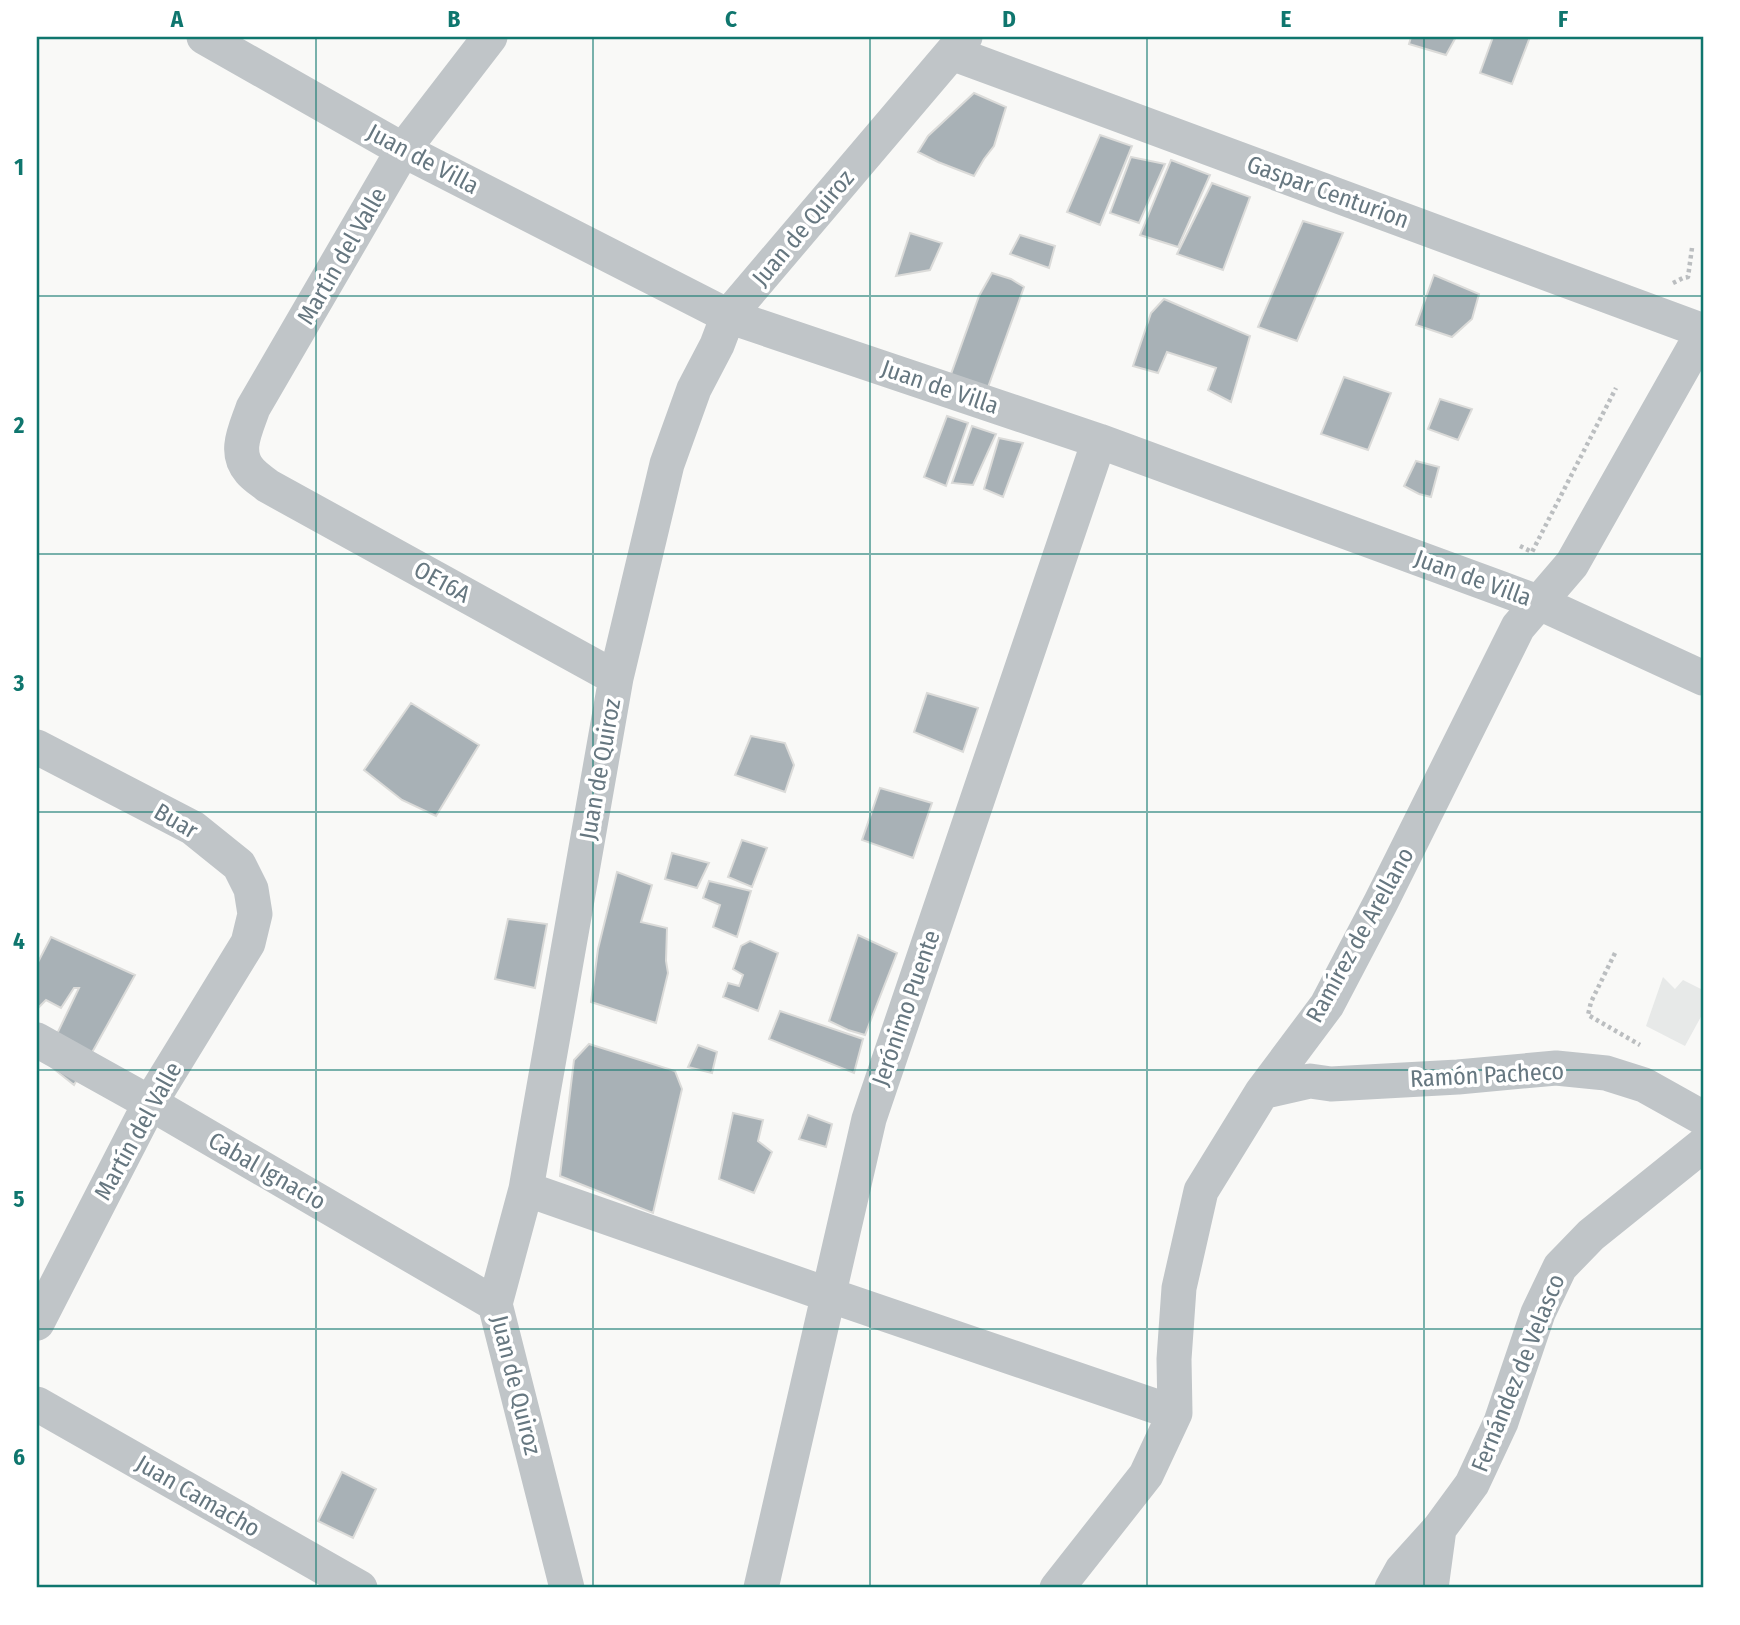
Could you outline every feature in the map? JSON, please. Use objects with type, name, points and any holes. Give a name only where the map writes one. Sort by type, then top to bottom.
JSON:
[{"type":"street","name":"Juan de Villa","points":[[204,37],[403,150],[728,316],[1099,441],[1540,603],[1703,677]]},
{"type":"street","name":"Martín del Valle","points":[[268,486],[250,471],[243,460],[241,441],[253,408],[403,150],[490,37]]},
{"type":"street","name":"Juan de Quiroz","points":[[566,1588],[495,1304],[526,1189],[616,678],[667,464],[694,389],[717,345],[728,316],[959,45]]},
{"type":"street","name":"Gaspar Centurion","points":[[959,45],[1703,331]]},
{"type":"street","name":"Ramírez de Arellano","points":[[1057,1588],[1146,1475],[1175,1413],[1174,1359],[1179,1288],[1201,1191],[1262,1092],[1327,1005],[1518,627],[1572,564],[1703,331]]},
{"type":"street","name":"Jerónimo Puente","points":[[761,1588],[869,1119],[1099,441]]},
{"type":"street","name":"OE16A","points":[[268,486],[616,678]]},
{"type":"street","name":"Buar","points":[[37,747],[193,828],[239,866],[251,889],[256,914],[248,943]]},
{"type":"street","name":"Martín del Valle","points":[[37,1323],[150,1103],[248,943]]},
{"type":"street","name":"Cabal Ignacio","points":[[37,1040],[495,1304]]},
{"type":"street","name":"Ramón Pacheco","points":[[1262,1092],[1310,1082],[1332,1084],[1458,1077],[1556,1068],[1606,1073],[1644,1085],[1703,1118]]},
{"type":"street","name":"Fernández de Velasco","points":[[1392,1588],[1402,1570],[1439,1529],[1472,1484],[1501,1422],[1538,1312],[1560,1267],[1591,1235],[1703,1145]]},
{"type":"street","points":[[526,1189],[1175,1413]]},
{"type":"street","name":"Juan Camacho","points":[[37,1405],[360,1588]]},
{"type":"street","points":[[1431,1588],[1439,1529]]},
{"type":"path","points":[[1683,278],[1688,277],[1692,247]]},
{"type":"path","points":[[1520,546],[1532,552],[1616,388]]},
{"type":"path","points":[[1591,1002],[1615,953]]},
{"type":"shaded area","points":[[1663,977],[1675,989],[1683,980],[1703,990],[1703,1013],[1685,1046],[1646,1026]]},
{"type":"building","points":[[1411,37],[1456,37],[1446,55],[1409,44]]},
{"type":"building","points":[[1493,37],[1530,37],[1512,84],[1480,73]]},
{"type":"building","points":[[974,93],[1006,107],[994,146],[974,176],[918,152],[928,136]]},
{"type":"building","points":[[1100,135],[1132,146],[1100,225],[1067,212]]},
{"type":"building","points":[[1131,157],[1165,164],[1139,223],[1110,213]]},
{"type":"building","points":[[1171,160],[1210,175],[1178,247],[1140,235]]},
{"type":"building","points":[[1212,183],[1250,197],[1223,270],[1177,254]]},
{"type":"building","points":[[1303,221],[1343,233],[1297,341],[1258,327]]},
{"type":"building","points":[[910,233],[942,243],[930,270],[896,276]]},
{"type":"building","points":[[1020,235],[1055,246],[1049,268],[1010,254]]},
{"type":"building","points":[[992,273],[1011,279],[1024,287],[987,390],[950,377],[979,296]]},
{"type":"building","points":[[1434,275],[1479,294],[1472,319],[1452,337],[1416,325]]},
{"type":"building","points":[[1164,299],[1250,336],[1231,402],[1208,390],[1216,368],[1167,352],[1158,373],[1133,366],[1151,313]]},
{"type":"building","points":[[1344,377],[1391,393],[1368,450],[1321,434]]},
{"type":"building","points":[[1440,399],[1472,409],[1458,440],[1428,429]]},
{"type":"building","points":[[947,416],[968,423],[946,486],[924,477]]},
{"type":"building","points":[[972,426],[996,434],[973,485],[952,483]]},
{"type":"building","points":[[999,438],[1023,443],[1003,497],[984,489]]},
{"type":"building","points":[[1416,461],[1439,467],[1431,497],[1404,486]]},
{"type":"building","points":[[927,693],[978,708],[963,752],[914,732]]},
{"type":"building","points":[[411,703],[479,745],[436,816],[402,800],[364,770]]},
{"type":"building","points":[[751,736],[785,743],[794,765],[785,792],[735,775]]},
{"type":"building","points":[[880,788],[932,803],[913,858],[862,840]]},
{"type":"building","points":[[742,840],[767,848],[752,887],[728,877]]},
{"type":"building","points":[[672,853],[709,863],[697,888],[665,879]]},
{"type":"building","points":[[617,872],[652,885],[641,922],[667,928],[668,973],[656,1023],[591,1002],[598,949]]},
{"type":"building","points":[[709,881],[751,891],[737,937],[713,927],[720,905],[703,898]]},
{"type":"building","points":[[508,919],[547,924],[535,988],[495,979]]},
{"type":"building","points":[[858,935],[897,953],[865,1035],[829,1021]]},
{"type":"building","points":[[51,937],[135,975],[74,1085],[44,1061],[79,988],[74,988],[61,1008],[46,1000],[37,1009],[37,964]]},
{"type":"building","points":[[750,941],[778,953],[758,1011],[723,997],[728,983],[739,986],[743,975],[733,969],[741,946]]},
{"type":"building","points":[[780,1011],[863,1039],[854,1073],[769,1039]]},
{"type":"building","points":[[589,1044],[675,1071],[682,1089],[653,1213],[560,1176],[574,1060]]},
{"type":"building","points":[[698,1045],[717,1052],[712,1073],[688,1067]]},
{"type":"building","points":[[733,1113],[763,1120],[758,1141],[772,1152],[754,1193],[719,1179]]},
{"type":"building","points":[[808,1115],[832,1124],[826,1147],[799,1139]]},
{"type":"building","points":[[342,1472],[376,1489],[353,1538],[318,1521]]}]
